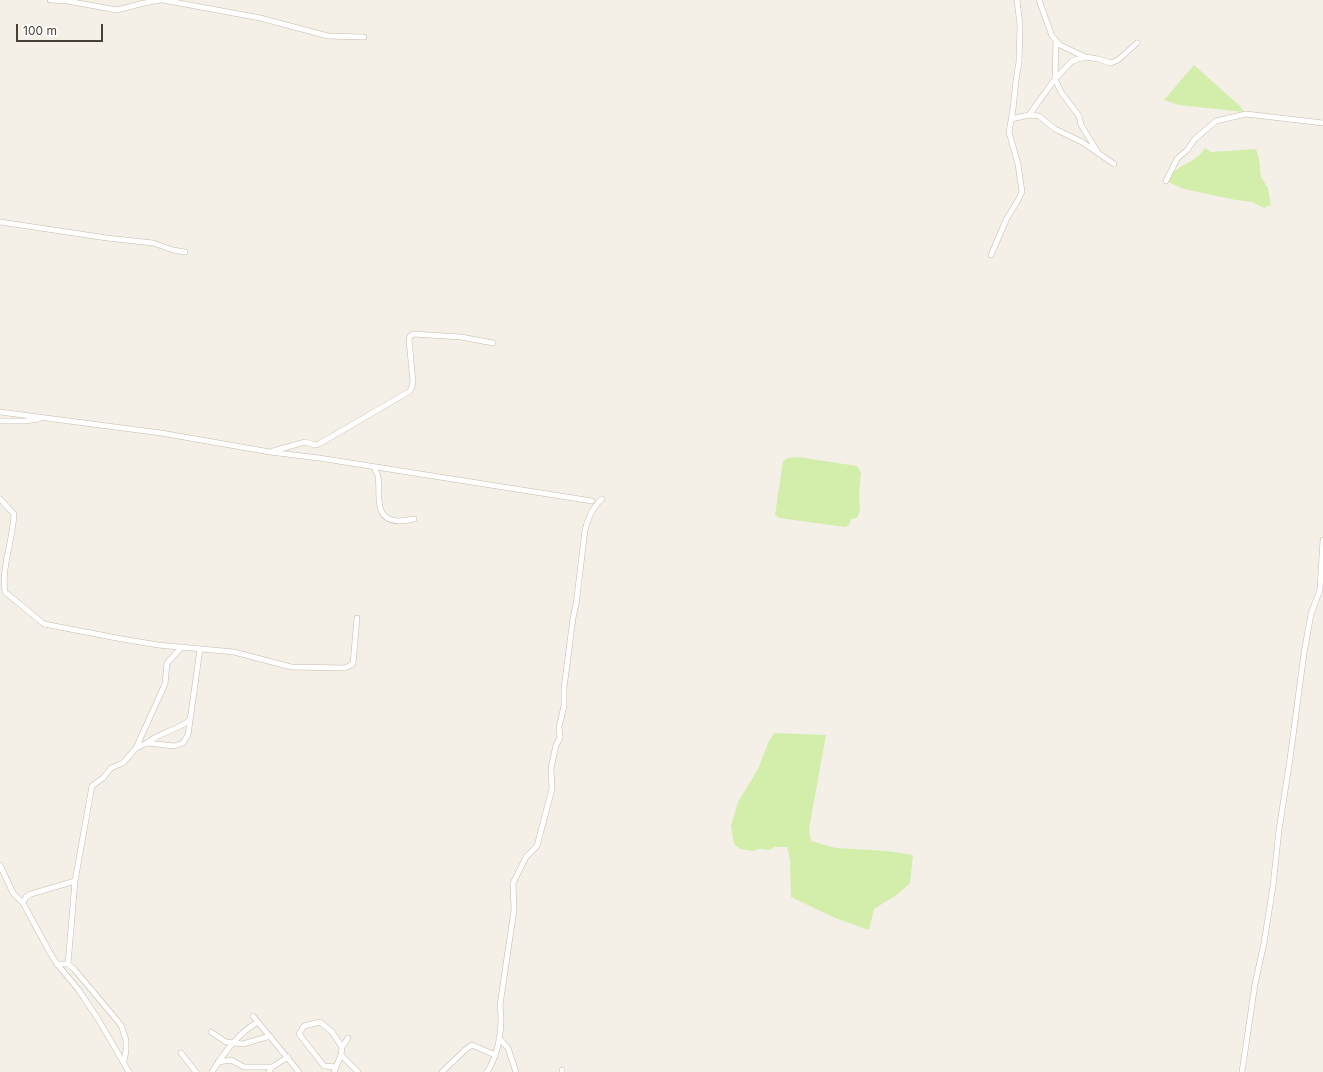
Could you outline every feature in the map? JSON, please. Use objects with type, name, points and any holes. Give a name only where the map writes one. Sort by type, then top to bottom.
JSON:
[{"type":"street","points":[[50,0],[67,1],[117,10],[162,0],[260,18],[328,36],[364,37]]},
{"type":"street","points":[[991,256],[1007,218],[1022,192],[1018,164],[1009,132],[1019,62],[1020,25],[1017,0]]},
{"type":"street","points":[[1040,0],[1052,36],[1060,45],[1085,57],[1111,63],[1118,60],[1136,43]]},
{"type":"street","points":[[1056,40],[1054,80],[1079,116],[1081,125],[1099,154]]},
{"type":"street","points":[[1029,115],[1054,80],[1072,61],[1085,57]]},
{"type":"street","points":[[1166,181],[1177,159],[1195,139],[1216,121],[1246,114],[1323,123]]},
{"type":"street","points":[[1011,119],[1029,115],[1039,116],[1056,129],[1082,142],[1114,164]]},
{"type":"street","points":[[0,222],[107,238],[153,243],[173,250],[185,252]]},
{"type":"street","points":[[270,452],[305,442],[315,445],[319,444],[410,391],[413,382],[409,340],[410,336],[413,334],[461,337],[492,343]]},
{"type":"street","points":[[0,412],[161,433],[270,452],[319,458],[592,501]]},
{"type":"street","points":[[0,422],[25,422],[45,418]]},
{"type":"street","points":[[374,467],[377,474],[380,509],[383,514],[392,520],[398,521],[414,519]]},
{"type":"street","points":[[0,499],[14,514],[13,528],[3,582],[5,592],[44,624],[122,639],[234,652],[291,667],[345,668],[353,664],[357,618]]},
{"type":"street","points":[[487,1072],[495,1056],[502,1018],[500,1005],[514,910],[513,883],[526,857],[537,846],[548,807],[552,789],[551,768],[556,745],[560,738],[559,727],[564,706],[564,688],[585,530],[588,519],[598,502],[602,499]]},
{"type":"street","points":[[1242,1072],[1254,988],[1264,943],[1273,886],[1278,837],[1304,653],[1311,614],[1320,590],[1323,540]]},
{"type":"street","points":[[68,964],[75,881],[92,786],[103,778],[111,768],[123,763],[136,748],[165,684],[167,663],[182,647]]},
{"type":"street","points":[[147,743],[174,746],[183,743],[188,735],[200,649]]},
{"type":"street","points":[[136,748],[147,743],[156,736],[181,727],[190,720]]},
{"type":"street","points":[[0,865],[13,893],[23,903],[56,964],[78,989],[124,1061],[129,1072]]},
{"type":"street","points":[[23,903],[26,897],[31,894],[75,881]]},
{"type":"street","points":[[56,964],[68,964],[74,969],[121,1025],[126,1040],[124,1061]]},
{"type":"street","points":[[249,1027],[253,1016],[299,1072]]},
{"type":"street","points":[[212,1072],[232,1043],[249,1027],[258,1022]]},
{"type":"street","points":[[342,1047],[332,1032],[320,1022],[304,1026],[299,1034],[324,1066],[335,1070],[341,1056],[342,1047],[348,1038]]},
{"type":"street","points":[[211,1032],[226,1042],[243,1044],[270,1036]]},
{"type":"street","points":[[499,1038],[508,1048],[516,1072]]},
{"type":"street","points":[[442,1072],[472,1045],[495,1056]]},
{"type":"street","points":[[181,1053],[196,1072]]},
{"type":"street","points":[[341,1056],[358,1072]]},
{"type":"street","points":[[218,1062],[231,1060],[244,1067],[271,1070],[288,1057]]},
{"type":"green space","points":[[1194,65],[1240,106],[1244,112],[1179,105],[1164,100]]},
{"type":"green space","points":[[1205,148],[1211,152],[1256,149],[1261,177],[1268,188],[1271,205],[1264,208],[1252,202],[1184,189],[1170,183],[1168,180],[1172,173],[1198,156]]},
{"type":"green space","points":[[798,457],[857,466],[861,472],[859,493],[860,511],[857,518],[851,519],[849,525],[845,527],[779,518],[775,515],[783,461],[788,458]]},
{"type":"green space","points":[[774,733],[826,735],[809,829],[811,841],[836,848],[887,851],[913,855],[910,883],[898,894],[874,909],[869,930],[835,918],[791,897],[790,860],[787,847],[775,847],[769,850],[759,849],[752,851],[740,849],[734,844],[731,826],[738,802],[758,769],[769,741]]}]
